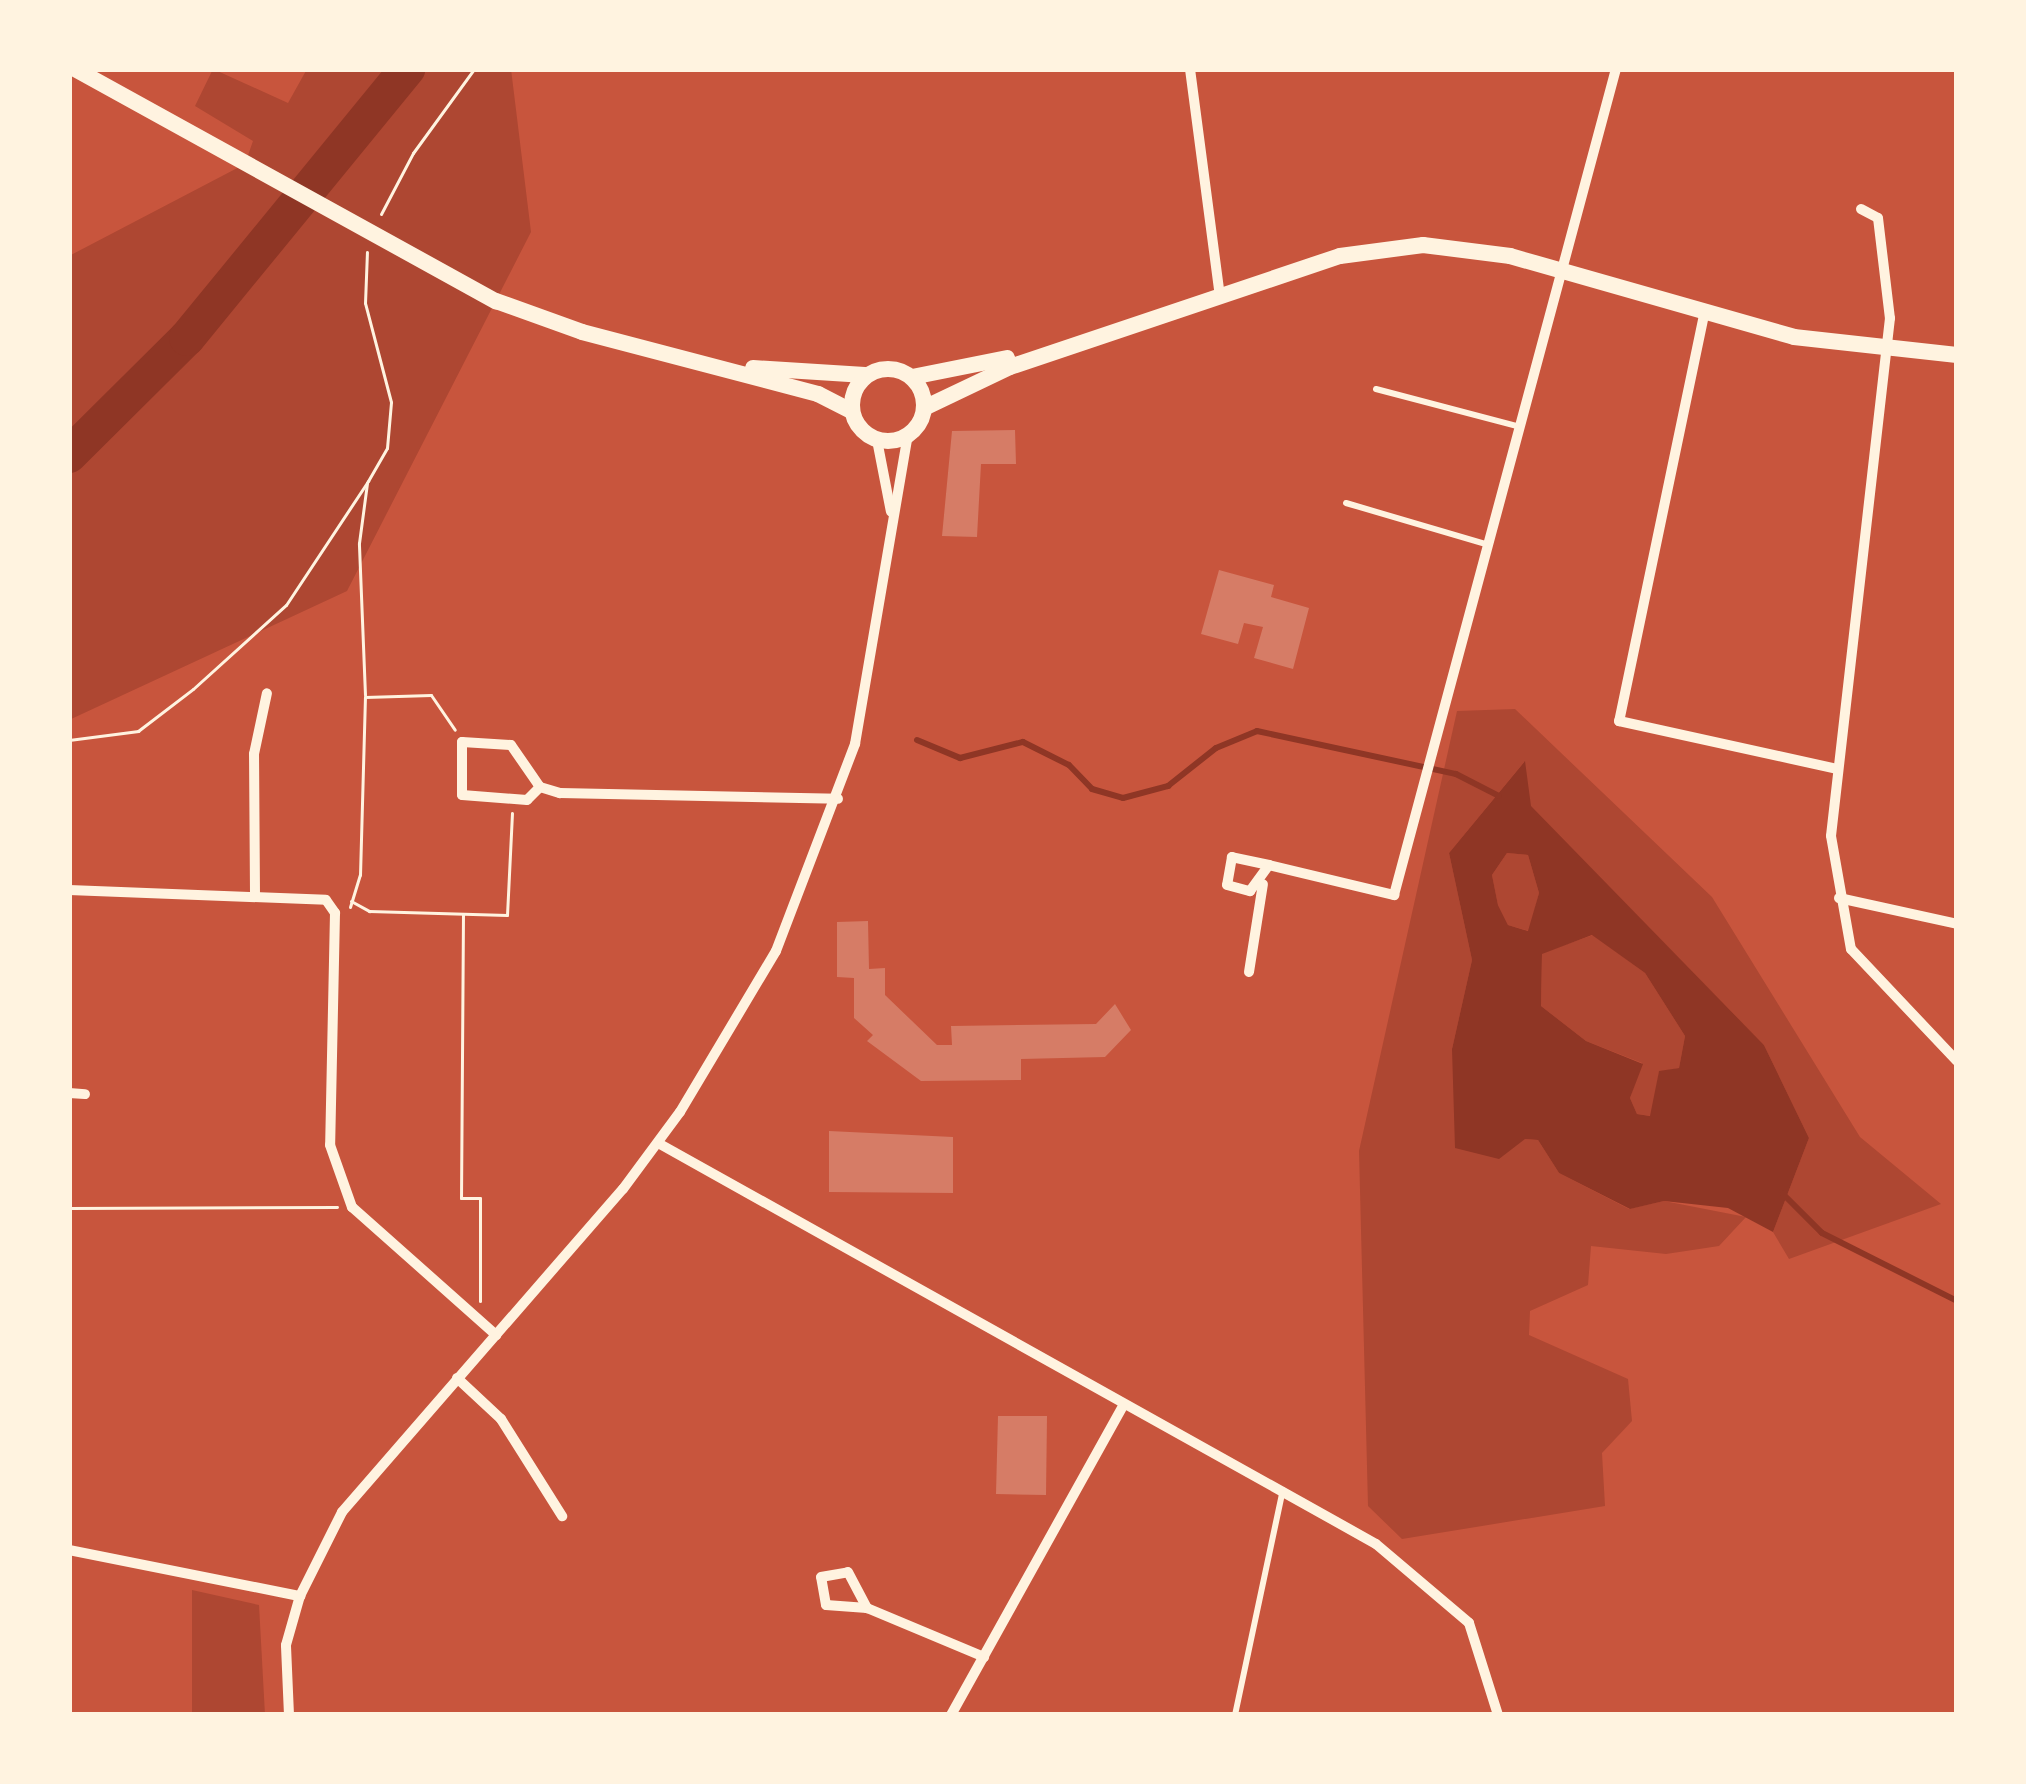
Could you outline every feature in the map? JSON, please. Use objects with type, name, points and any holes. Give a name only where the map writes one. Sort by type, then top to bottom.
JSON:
[{"type":"main road","points":[[75,69],[396,250],[582,332],[705,362],[851,411],[877,440],[908,435],[924,409],[958,386],[1056,350],[1340,256],[1423,245],[1510,256],[1704,315],[1888,350],[1957,356]]},
{"type":"main road","points":[[705,362],[866,375],[888,368],[912,377],[1056,350]]},
{"type":"main road","points":[[851,411],[866,375]]},
{"type":"main road","points":[[912,377],[924,409]]},
{"type":"street","points":[[1190,69],[1220,298]]},
{"type":"street","points":[[1263,881],[1235,892],[1225,874],[1232,857],[1394,895],[1484,544],[1616,69]]},
{"type":"street","points":[[1862,209],[1878,218],[1888,350],[1831,836],[1851,949],[1957,1061]]},
{"type":"street","points":[[1704,315],[1617,704],[1619,721],[1638,731],[1838,769]]},
{"type":"street","points":[[289,1715],[286,1645],[300,1596],[356,1492],[658,1143],[776,951],[838,799],[881,631],[908,435]]},
{"type":"street","points":[[877,440],[893,521]]},
{"type":"street","points":[[255,894],[254,754],[267,693]]},
{"type":"street","points":[[540,787],[511,746],[462,742],[462,795],[527,800],[540,787],[838,799]]},
{"type":"street","points":[[1249,972],[1269,866]]},
{"type":"street","points":[[69,890],[326,900],[335,913],[330,1145],[352,1207],[496,1335]]},
{"type":"street","points":[[1839,898],[1957,924]]},
{"type":"street","points":[[69,1094],[85,1094]]},
{"type":"street","points":[[658,1143],[1376,1544],[1468,1623],[1498,1715]]},
{"type":"street","points":[[457,1378],[501,1419],[562,1516]]},
{"type":"street","points":[[951,1715],[1123,1406]]},
{"type":"street","points":[[69,1550],[300,1596]]},
{"type":"street","points":[[867,1609],[848,1572],[821,1577],[826,1605],[867,1609],[984,1658]]},
{"type":"lane","points":[[1376,389],[1517,426]]},
{"type":"lane","points":[[1346,502],[1484,544]]},
{"type":"lane","points":[[1235,1715],[1283,1490]]},
{"type":"path","points":[[69,740],[138,731],[193,689],[286,605],[387,448]]},
{"type":"path","points":[[350,924],[350,900],[360,874],[365,697],[359,543],[368,481]]},
{"type":"path","points":[[365,697],[431,695],[462,742]]},
{"type":"path","points":[[326,900],[350,900],[369,911],[507,915],[512,799]]},
{"type":"path","points":[[463,914],[461,1198],[480,1198],[480,1321]]},
{"type":"path","points":[[69,1208],[352,1207]]},
{"type":"shaded area","points":[[213,69],[288,103],[307,69],[511,69],[531,232],[347,591],[69,720],[69,256],[245,164],[253,141],[195,106]]},
{"type":"shaded area","points":[[1515,709],[1712,897],[1860,1137],[1941,1204],[1789,1259],[1773,1232],[1809,1138],[1764,1045],[1530,806],[1524,762],[1449,853],[1472,960],[1452,1049],[1525,1139],[1538,1140],[1559,1173],[1629,1209],[1664,1201],[1746,1217],[1719,1246],[1666,1254],[1591,1246],[1588,1285],[1530,1311],[1529,1335],[1628,1379],[1632,1421],[1602,1453],[1605,1506],[1402,1539],[1368,1506],[1359,1151],[1457,711]]},
{"type":"shaded area","points":[[1525,761],[1531,806],[1764,1045],[1809,1138],[1773,1232],[1728,1208],[1664,1201],[1630,1209],[1559,1173],[1538,1140],[1525,1139],[1499,1159],[1455,1148],[1452,1049],[1472,960],[1449,853]],"holes":[[[1507,853],[1528,855],[1539,893],[1528,931],[1508,925],[1498,905],[1492,875]],[[1592,935],[1645,973],[1685,1036],[1679,1068],[1659,1071],[1650,1116],[1637,1114],[1630,1098],[1643,1064],[1586,1041],[1541,1006],[1542,954]]]},
{"type":"shaded area","points":[[1507,853],[1528,855],[1539,893],[1529,931],[1508,925],[1498,905],[1492,875]]},
{"type":"shaded area","points":[[1593,935],[1645,973],[1685,1036],[1679,1068],[1659,1072],[1651,1116],[1637,1114],[1630,1098],[1642,1063],[1586,1041],[1541,1006],[1542,953]]},
{"type":"shaded area","points":[[192,1590],[259,1605],[265,1715],[192,1715]]},
{"type":"building","points":[[1015,430],[1016,464],[981,464],[977,537],[942,536],[952,431]]},
{"type":"building","points":[[1219,570],[1274,585],[1271,597],[1309,608],[1293,669],[1254,658],[1263,627],[1244,623],[1238,644],[1201,634]]},
{"type":"building","points":[[868,921],[869,969],[885,968],[885,995],[937,1045],[952,1045],[951,1026],[1096,1024],[1115,1004],[1131,1030],[1105,1057],[1021,1059],[1021,1080],[921,1081],[867,1041],[873,1035],[854,1018],[854,978],[837,977],[837,922]]},
{"type":"building","points":[[829,1131],[953,1137],[953,1193],[829,1192]]},
{"type":"building","points":[[998,1416],[1047,1416],[1046,1495],[996,1494]]},
{"type":"waterway","points":[[69,455],[187,338],[407,69]]},
{"type":"waterway","points":[[917,740],[960,758],[1023,742],[1069,765],[1092,789],[1123,798],[1168,786],[1216,748],[1257,731],[1456,774],[1499,796]]},
{"type":"waterway","points":[[1783,1194],[1822,1233],[1957,1301]]}]
